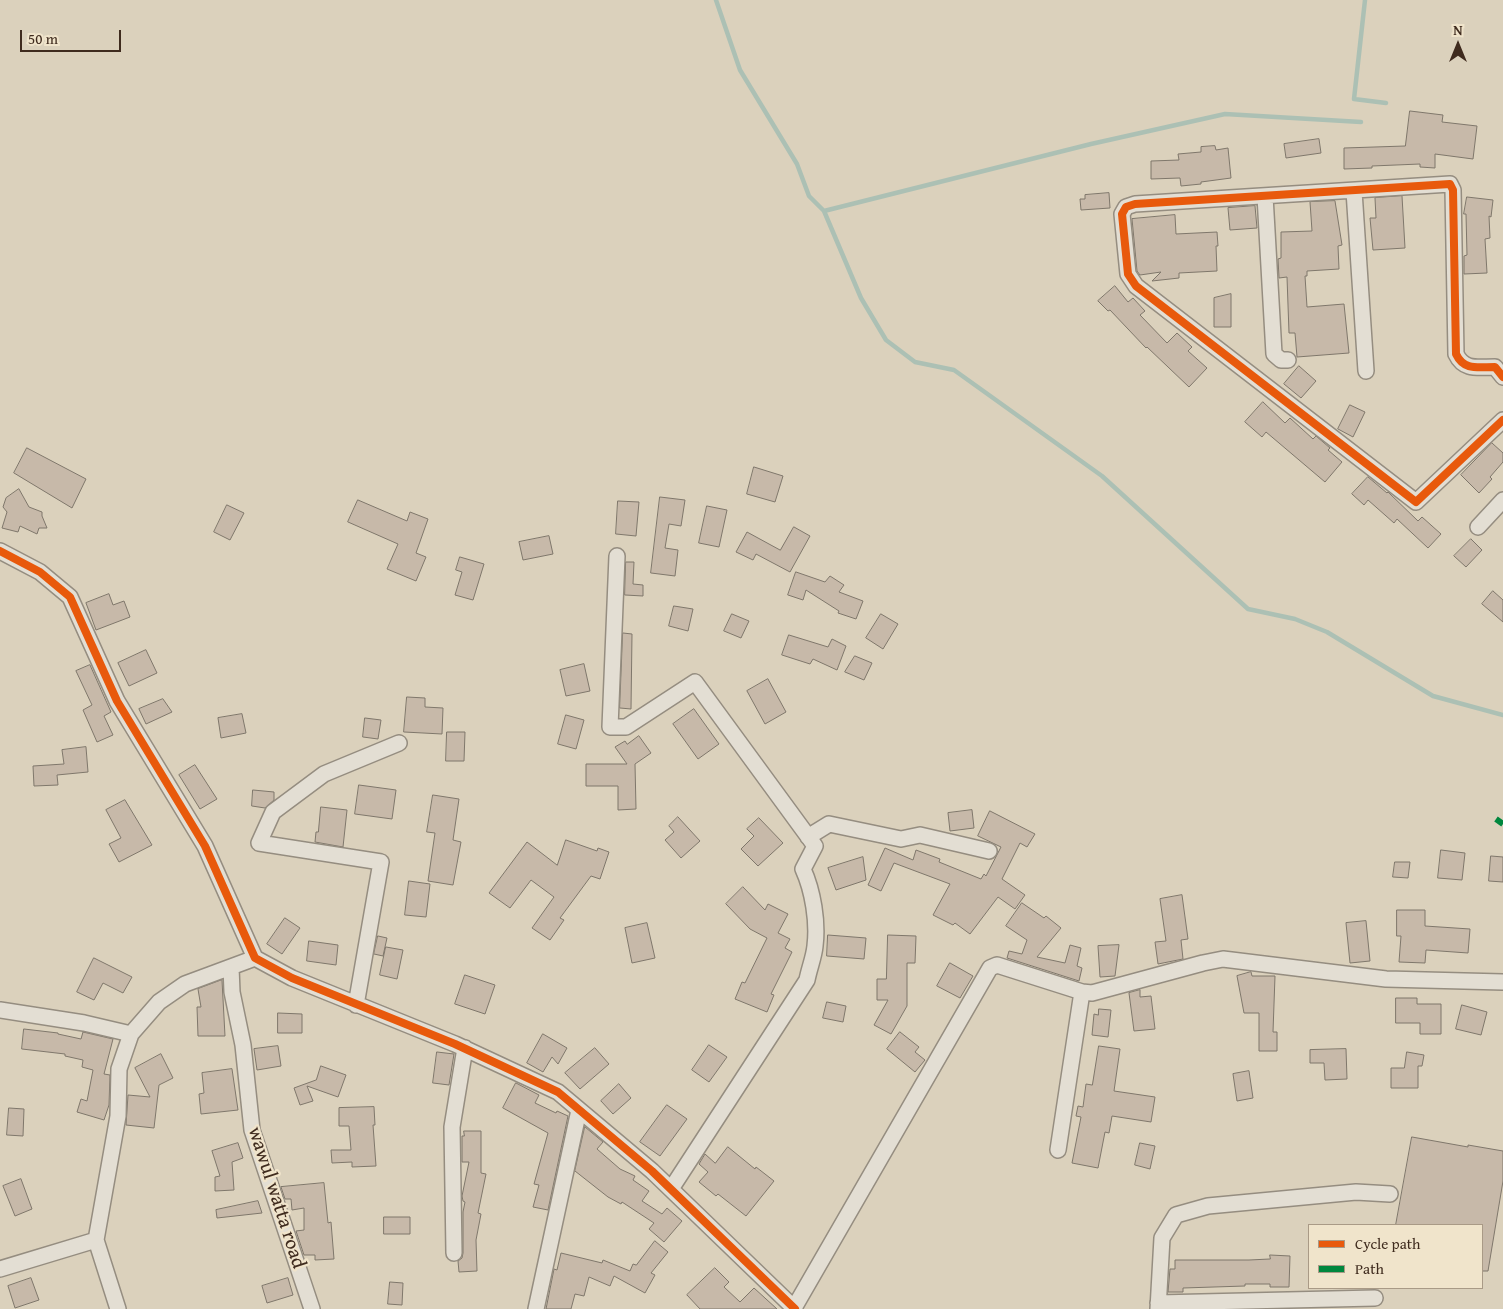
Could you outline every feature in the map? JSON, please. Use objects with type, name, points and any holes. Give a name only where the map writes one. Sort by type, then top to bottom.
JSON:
[{"type":"street","points":[[1503,377],[1495,367],[1468,367],[1459,362],[1456,354],[1453,190],[1450,184],[1135,204],[1126,207],[1122,214],[1128,274],[1136,286],[1416,502],[1503,420]]},
{"type":"street","points":[[1354,191],[1366,371]]},
{"type":"street","points":[[1265,196],[1274,354],[1281,360],[1288,360]]},
{"type":"street","points":[[1478,527],[1503,500]]},
{"type":"street","points":[[0,551],[40,572],[70,598],[117,701],[205,846],[255,958],[292,978],[465,1048],[558,1092],[652,1170],[794,1308],[990,968],[997,965],[1082,992],[1092,993],[1224,959],[1386,979],[1503,982]]},
{"type":"street","points":[[617,556],[610,728],[626,727],[695,682],[815,846],[804,869],[810,884],[814,911],[815,946],[807,980],[671,1189]]},
{"type":"street","points":[[356,1005],[381,862],[259,843],[273,812],[324,774],[399,743]]},
{"type":"street","points":[[808,836],[829,824],[902,840],[920,835],[989,851]]},
{"type":"street","points":[[118,1309],[96,1240],[118,1116],[120,1069],[131,1034],[160,1002],[185,984],[255,958]]},
{"type":"street","name":"wawul watta road","points":[[231,967],[232,992],[243,1045],[252,1130],[312,1309]]},
{"type":"street","points":[[1058,1150],[1082,992]]},
{"type":"street","points":[[0,1010],[84,1023],[131,1034]]},
{"type":"street","points":[[454,1253],[452,1127],[465,1048]]},
{"type":"street","points":[[536,1309],[579,1110]]},
{"type":"street","points":[[1375,1298],[1158,1306],[1162,1238],[1176,1215],[1208,1206],[1356,1192],[1390,1194]]},
{"type":"street","points":[[0,1269],[96,1240]]},
{"type":"building","points":[[1410,111],[1443,115],[1442,122],[1477,126],[1473,159],[1435,154],[1435,168],[1420,167],[1420,164],[1344,169],[1344,148],[1405,146]]},
{"type":"building","points":[[1319,139],[1321,153],[1286,158],[1284,144]]},
{"type":"building","points":[[1215,146],[1216,150],[1228,148],[1231,178],[1181,186],[1180,178],[1151,179],[1151,161],[1179,160],[1178,154],[1201,152],[1201,147]]},
{"type":"building","points":[[1109,193],[1110,208],[1081,210],[1080,199],[1085,199],[1085,195]]},
{"type":"building","points":[[1402,196],[1405,248],[1373,250],[1370,218],[1376,218],[1375,198]]},
{"type":"building","points":[[1467,197],[1493,200],[1491,217],[1489,216],[1490,238],[1485,239],[1487,273],[1464,274],[1464,256],[1467,255],[1466,214],[1464,214]]},
{"type":"building","points":[[1335,201],[1342,245],[1338,246],[1339,269],[1307,271],[1307,276],[1305,276],[1307,307],[1344,304],[1349,353],[1297,357],[1295,333],[1289,333],[1287,277],[1279,278],[1278,259],[1281,258],[1281,232],[1312,231],[1310,202]]},
{"type":"building","points":[[1255,206],[1257,228],[1230,230],[1228,208]]},
{"type":"building","points":[[1175,215],[1176,234],[1217,232],[1217,271],[1179,273],[1179,278],[1152,281],[1161,272],[1140,275],[1137,271],[1132,219]]},
{"type":"building","points":[[1115,286],[1128,302],[1133,298],[1145,311],[1140,315],[1167,343],[1177,333],[1192,347],[1188,351],[1207,368],[1189,387],[1146,348],[1110,310],[1108,311],[1098,301]]},
{"type":"building","points":[[1231,294],[1231,327],[1214,327],[1214,298]]},
{"type":"building","points":[[1299,366],[1316,381],[1301,398],[1284,384]]},
{"type":"building","points":[[1263,402],[1285,423],[1290,418],[1313,439],[1316,436],[1342,462],[1325,482],[1266,432],[1262,437],[1245,422]]},
{"type":"building","points":[[1350,405],[1365,412],[1353,437],[1338,429]]},
{"type":"building","points":[[1492,443],[1503,453],[1503,462],[1490,477],[1492,479],[1479,493],[1461,475]]},
{"type":"building","points":[[27,448],[86,479],[72,508],[14,473]]},
{"type":"building","points":[[754,467],[783,476],[775,502],[747,494]]},
{"type":"building","points":[[1368,477],[1388,492],[1418,521],[1422,517],[1441,534],[1428,548],[1397,519],[1394,523],[1368,500],[1364,505],[1352,494]]},
{"type":"building","points":[[19,489],[29,507],[42,512],[47,528],[39,528],[37,534],[20,526],[18,532],[2,528],[7,512],[3,507],[6,498]]},
{"type":"building","points":[[660,497],[685,500],[681,526],[669,524],[665,548],[678,550],[675,576],[651,573]]},
{"type":"building","points":[[358,500],[407,521],[410,512],[428,519],[416,553],[426,557],[416,581],[387,569],[398,544],[348,522]]},
{"type":"building","points":[[618,501],[639,502],[636,536],[616,534]]},
{"type":"building","points":[[227,505],[244,513],[230,540],[214,532]]},
{"type":"building","points":[[707,506],[727,510],[719,547],[699,543]]},
{"type":"building","points":[[794,527],[810,536],[790,572],[756,554],[753,560],[736,552],[747,532],[780,550]]},
{"type":"building","points":[[549,536],[553,554],[523,560],[519,542]]},
{"type":"building","points":[[1471,539],[1482,550],[1466,567],[1454,556]]},
{"type":"building","points":[[460,557],[484,564],[473,600],[455,595],[462,572],[456,570]]},
{"type":"building","points":[[626,562],[634,562],[633,584],[643,585],[643,596],[625,595]]},
{"type":"building","points":[[796,572],[825,582],[830,576],[844,585],[839,592],[863,601],[856,619],[838,613],[839,611],[806,590],[803,600],[788,595]]},
{"type":"building","points":[[1493,591],[1503,600],[1503,622],[1482,604]]},
{"type":"building","points":[[109,594],[113,605],[124,601],[130,617],[96,630],[86,603]]},
{"type":"building","points":[[674,606],[693,609],[688,631],[669,626]]},
{"type":"building","points":[[732,614],[749,621],[741,638],[724,631]]},
{"type":"building","points":[[881,614],[898,624],[883,649],[866,638]]},
{"type":"building","points":[[623,633],[632,634],[631,709],[620,708]]},
{"type":"building","points":[[789,635],[828,647],[832,639],[846,646],[837,670],[813,659],[810,664],[782,655]]},
{"type":"building","points":[[146,650],[157,673],[129,686],[118,663]]},
{"type":"building","points":[[855,656],[872,663],[864,680],[845,672]]},
{"type":"building","points":[[584,664],[590,691],[566,696],[560,670]]},
{"type":"building","points":[[90,665],[111,712],[104,716],[113,735],[97,742],[83,710],[92,705],[76,671]]},
{"type":"building","points":[[768,679],[786,712],[765,724],[747,691]]},
{"type":"building","points":[[407,697],[425,698],[425,707],[443,708],[442,734],[404,732]]},
{"type":"building","points":[[163,699],[172,712],[146,724],[139,709]]},
{"type":"building","points":[[694,709],[719,744],[698,759],[673,724]]},
{"type":"building","points":[[242,714],[246,733],[221,738],[218,718]]},
{"type":"building","points":[[566,715],[584,720],[576,749],[558,744]]},
{"type":"building","points":[[365,718],[381,720],[378,739],[363,737]]},
{"type":"building","points":[[447,732],[465,732],[464,761],[446,761]]},
{"type":"building","points":[[639,736],[651,753],[635,764],[636,809],[618,810],[618,786],[586,786],[586,764],[627,764],[615,747],[625,741],[627,744]]},
{"type":"building","points":[[86,747],[88,772],[57,775],[58,785],[34,786],[33,766],[64,764],[62,750]]},
{"type":"building","points":[[195,765],[217,799],[200,809],[179,775]]},
{"type":"building","points":[[359,785],[396,790],[392,819],[355,814]]},
{"type":"building","points":[[253,790],[274,792],[274,800],[265,808],[252,806]]},
{"type":"building","points":[[433,795],[459,799],[453,840],[461,842],[453,885],[428,881],[435,833],[427,832]]},
{"type":"building","points":[[125,800],[152,845],[119,862],[109,844],[121,838],[106,810]]},
{"type":"building","points":[[321,807],[347,810],[343,847],[315,842]]},
{"type":"building","points":[[972,810],[974,828],[950,831],[948,813]]},
{"type":"building","points":[[990,811],[1035,834],[1027,847],[1020,843],[1002,879],[1025,895],[1015,909],[998,897],[970,934],[955,923],[953,925],[933,915],[950,884],[894,863],[881,891],[868,885],[885,848],[913,860],[916,850],[940,859],[939,862],[981,879],[984,874],[986,876],[1001,847],[978,836]]},
{"type":"building","points":[[678,817],[700,841],[681,858],[665,840],[674,832],[669,826]]},
{"type":"building","points":[[759,818],[783,843],[758,866],[741,849],[754,836],[747,829]]},
{"type":"building","points":[[566,840],[597,851],[598,848],[609,852],[600,879],[591,876],[560,918],[564,920],[550,940],[532,928],[554,897],[531,880],[510,908],[489,893],[527,842],[557,865]]},
{"type":"building","points":[[1441,850],[1465,853],[1462,880],[1438,878]]},
{"type":"building","points":[[1491,856],[1503,857],[1503,882],[1489,881]]},
{"type":"building","points":[[863,857],[866,880],[836,890],[828,868]]},
{"type":"building","points":[[1395,862],[1410,862],[1408,878],[1393,877]]},
{"type":"building","points":[[409,881],[430,884],[426,917],[405,915]]},
{"type":"building","points":[[743,887],[765,910],[768,904],[788,914],[778,933],[790,939],[785,948],[792,952],[771,994],[774,995],[767,1012],[735,999],[742,982],[745,983],[767,938],[750,929],[726,904]]},
{"type":"building","points":[[1182,895],[1188,939],[1181,940],[1183,959],[1158,964],[1155,942],[1166,941],[1160,899]]},
{"type":"building","points":[[1022,903],[1044,918],[1046,916],[1061,928],[1037,957],[1065,963],[1070,945],[1081,948],[1077,966],[1082,968],[1079,981],[1007,958],[1009,951],[1022,954],[1027,940],[1006,926]]},
{"type":"building","points":[[1397,910],[1425,910],[1425,926],[1470,929],[1468,953],[1426,950],[1425,963],[1399,962],[1401,936],[1397,936]]},
{"type":"building","points":[[285,918],[300,928],[282,954],[267,944]]},
{"type":"building","points":[[1366,921],[1370,961],[1350,963],[1346,923]]},
{"type":"building","points":[[647,923],[655,958],[632,963],[625,928]]},
{"type":"building","points":[[828,935],[866,938],[864,959],[827,956]]},
{"type":"building","points":[[888,935],[916,936],[915,963],[907,963],[907,1006],[891,1034],[874,1025],[888,1000],[877,1000],[877,979],[886,979]]},
{"type":"building","points":[[378,936],[387,938],[383,956],[374,954]]},
{"type":"building","points":[[309,941],[338,945],[336,965],[307,961]]},
{"type":"building","points":[[1119,945],[1115,976],[1100,977],[1098,946]]},
{"type":"building","points":[[386,947],[403,950],[397,979],[380,975]]},
{"type":"building","points":[[94,958],[132,977],[123,993],[103,983],[94,1000],[77,992]]},
{"type":"building","points":[[950,963],[973,976],[960,998],[937,986]]},
{"type":"building","points":[[1251,972],[1252,976],[1275,976],[1273,1032],[1277,1032],[1277,1051],[1259,1051],[1259,1013],[1244,1013],[1237,976]]},
{"type":"building","points":[[465,975],[495,985],[485,1014],[455,1004]]},
{"type":"building","points":[[222,980],[225,1036],[198,1036],[197,1007],[201,1007],[198,989]]},
{"type":"building","points":[[1140,990],[1140,997],[1151,996],[1155,1029],[1134,1031],[1129,993]]},
{"type":"building","points":[[1396,998],[1417,998],[1417,1004],[1441,1004],[1441,1034],[1420,1034],[1420,1023],[1396,1023]]},
{"type":"building","points":[[827,1002],[846,1006],[843,1022],[823,1018]]},
{"type":"building","points":[[1462,1005],[1487,1012],[1481,1035],[1456,1029]]},
{"type":"building","points":[[1099,1009],[1111,1010],[1108,1037],[1092,1035],[1094,1014],[1098,1015]]},
{"type":"building","points":[[278,1013],[302,1014],[302,1033],[278,1033]]},
{"type":"building","points":[[24,1029],[58,1033],[81,1039],[83,1032],[113,1039],[104,1074],[110,1075],[109,1105],[104,1120],[77,1112],[81,1099],[87,1101],[93,1070],[82,1067],[83,1060],[65,1056],[65,1054],[22,1049]]},
{"type":"building","points":[[900,1032],[919,1047],[915,1052],[925,1060],[915,1072],[887,1049]]},
{"type":"building","points":[[543,1034],[567,1048],[558,1064],[552,1057],[543,1072],[527,1063]]},
{"type":"building","points":[[709,1045],[727,1057],[709,1082],[692,1070]]},
{"type":"building","points":[[278,1046],[281,1066],[257,1070],[254,1049]]},
{"type":"building","points":[[1099,1046],[1120,1049],[1114,1091],[1155,1097],[1151,1122],[1112,1116],[1109,1133],[1105,1132],[1098,1168],[1072,1163],[1081,1117],[1076,1116],[1078,1106],[1083,1107],[1086,1084],[1092,1085]]},
{"type":"building","points":[[595,1048],[609,1064],[580,1089],[565,1073]]},
{"type":"building","points":[[1346,1049],[1347,1079],[1325,1080],[1324,1063],[1310,1063],[1310,1050]]},
{"type":"building","points":[[437,1052],[454,1054],[449,1085],[433,1083]]},
{"type":"building","points":[[1407,1052],[1424,1055],[1422,1066],[1418,1066],[1418,1088],[1391,1088],[1391,1068],[1404,1068]]},
{"type":"building","points":[[161,1054],[173,1078],[159,1085],[154,1128],[126,1125],[128,1095],[150,1097],[135,1068]]},
{"type":"building","points":[[321,1066],[346,1075],[338,1097],[307,1086],[313,1101],[300,1105],[294,1088],[316,1080]]},
{"type":"building","points":[[232,1069],[238,1110],[201,1114],[199,1094],[204,1093],[202,1073]]},
{"type":"building","points":[[1249,1071],[1253,1098],[1237,1101],[1233,1074]]},
{"type":"building","points":[[516,1083],[539,1095],[535,1103],[556,1113],[557,1111],[568,1116],[548,1210],[533,1207],[539,1185],[534,1184],[548,1133],[503,1108]]},
{"type":"building","points":[[619,1084],[631,1098],[613,1114],[601,1101]]},
{"type":"building","points":[[667,1105],[687,1119],[660,1156],[640,1142]]},
{"type":"building","points":[[374,1107],[375,1125],[373,1125],[376,1166],[352,1167],[352,1162],[332,1163],[331,1150],[351,1150],[349,1126],[339,1126],[339,1108]]},
{"type":"building","points":[[9,1108],[24,1109],[23,1136],[7,1135]]},
{"type":"building","points":[[585,1127],[603,1142],[597,1149],[620,1169],[635,1176],[633,1180],[649,1191],[642,1201],[662,1214],[667,1208],[682,1221],[664,1242],[649,1229],[654,1223],[622,1202],[621,1204],[608,1197],[575,1171]]},
{"type":"building","points":[[464,1131],[481,1131],[481,1173],[486,1174],[478,1213],[481,1214],[476,1240],[477,1271],[459,1272],[458,1261],[462,1258],[463,1253],[463,1212],[465,1202],[462,1196],[469,1162],[462,1162],[462,1136],[464,1136]]},
{"type":"building","points":[[1412,1137],[1503,1151],[1503,1181],[1488,1271],[1483,1271],[1483,1224],[1396,1224]]},
{"type":"building","points":[[238,1143],[243,1158],[232,1162],[234,1190],[215,1191],[215,1177],[220,1176],[212,1151]]},
{"type":"building","points":[[1140,1143],[1155,1146],[1150,1169],[1135,1165]]},
{"type":"building","points":[[728,1147],[755,1169],[756,1167],[774,1181],[746,1216],[699,1182],[708,1172],[699,1164],[705,1154],[715,1163]]},
{"type":"building","points":[[21,1179],[32,1209],[15,1216],[3,1186]]},
{"type":"building","points":[[324,1183],[328,1223],[331,1222],[334,1259],[315,1260],[315,1255],[304,1255],[296,1231],[304,1230],[304,1208],[292,1210],[291,1199],[285,1199],[281,1187]]},
{"type":"building","points":[[258,1201],[262,1213],[217,1218],[216,1210]]},
{"type":"building","points":[[384,1217],[410,1217],[410,1234],[384,1234]]},
{"type":"building","points":[[655,1241],[668,1252],[651,1273],[655,1275],[645,1293],[614,1276],[610,1286],[589,1277],[584,1296],[575,1294],[571,1309],[546,1309],[554,1269],[557,1270],[561,1253],[602,1263],[603,1260],[630,1271],[633,1264],[636,1265]]},
{"type":"building","points":[[1270,1255],[1290,1256],[1289,1287],[1270,1287],[1270,1284],[1245,1284],[1245,1286],[1183,1288],[1183,1292],[1168,1292],[1170,1269],[1175,1269],[1175,1260],[1270,1259]]},
{"type":"building","points":[[715,1268],[729,1282],[724,1287],[740,1302],[754,1288],[777,1309],[700,1309],[687,1295]]},
{"type":"building","points":[[31,1278],[39,1300],[15,1308],[8,1286]]},
{"type":"building","points":[[288,1278],[293,1295],[267,1303],[262,1286]]},
{"type":"building","points":[[390,1282],[403,1283],[402,1305],[388,1304]]},
{"type":"waterway","points":[[716,0],[740,70],[797,164],[809,196],[824,211],[861,298],[886,340],[915,362],[954,370],[1102,476],[1248,609],[1295,619],[1327,632],[1433,696],[1503,715]]},
{"type":"waterway","points":[[1365,0],[1354,99],[1386,103]]},
{"type":"waterway","points":[[824,211],[1091,144],[1225,114],[1361,122]]},
{"type":"marked path","points":[[1496,819],[1503,824]]},
{"type":"cycle path","points":[[1503,377],[1495,367],[1467,366],[1456,354],[1453,190],[1450,184],[1135,204],[1126,207],[1122,214],[1128,274],[1136,286],[1416,502],[1503,420]]},
{"type":"cycle path","points":[[0,551],[40,572],[70,597],[117,701],[205,846],[255,958],[292,978],[455,1044],[558,1092],[652,1171],[795,1309]]}]
